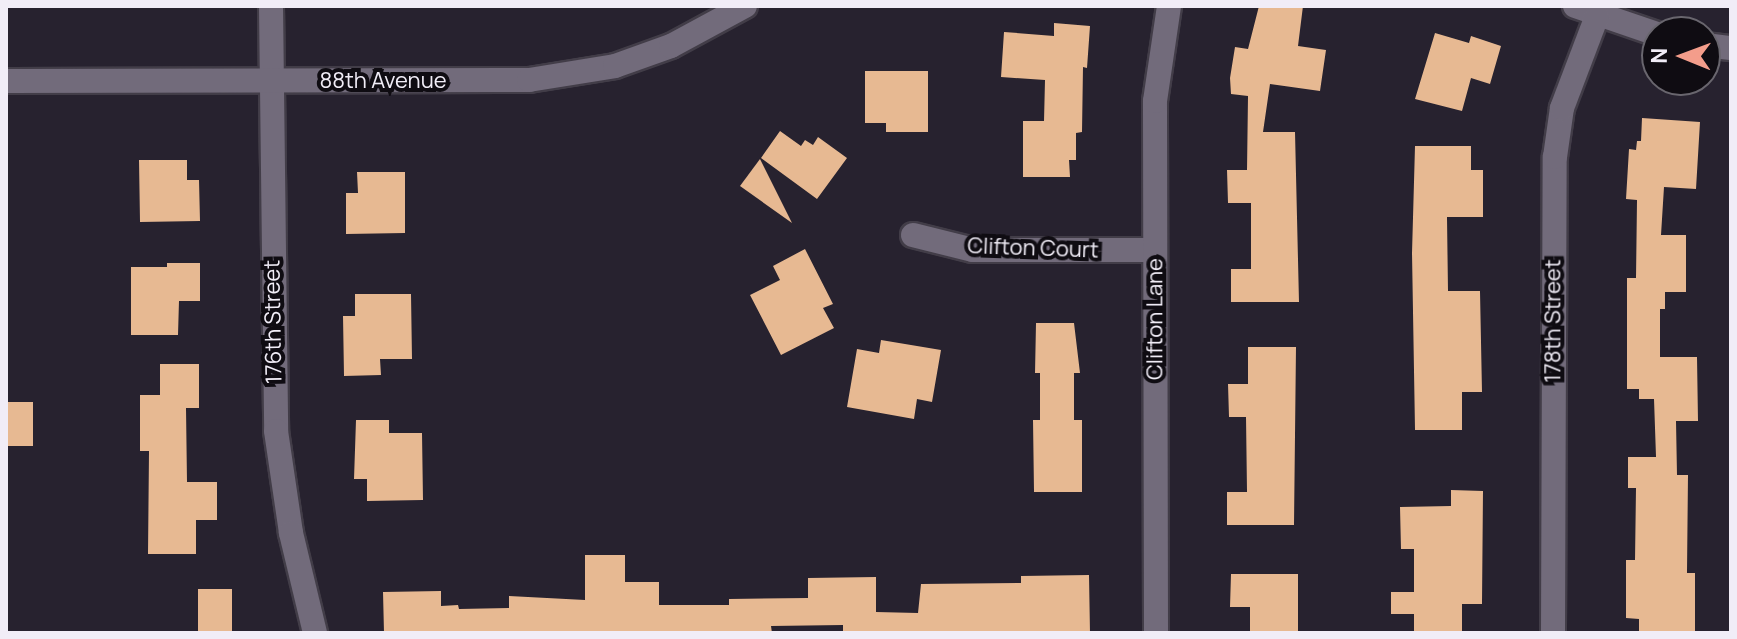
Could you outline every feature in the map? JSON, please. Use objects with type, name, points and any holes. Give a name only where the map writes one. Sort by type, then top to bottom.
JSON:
[{"type":"street","name":"176th Street","points":[[271,6],[276,431],[291,533],[315,633]]},
{"type":"street","name":"88th Avenue","points":[[6,81],[544,77],[629,61],[671,46],[745,6]]},
{"type":"street","name":"Clifton Lane","points":[[1156,633],[1155,101],[1169,6]]},
{"type":"street","points":[[1586,11],[1641,29]]},
{"type":"street","name":"178th Street","points":[[1553,633],[1555,157],[1562,108],[1586,11]]},
{"type":"street","name":"Clifton Court","points":[[913,235],[973,250],[1154,250]]},
{"type":"building","points":[[1259,6],[1303,6],[1298,46],[1326,50],[1320,91],[1270,84],[1263,132],[1295,132],[1299,302],[1231,302],[1231,269],[1251,269],[1251,203],[1228,203],[1227,170],[1247,170],[1248,96],[1231,94],[1230,78],[1235,47],[1248,49]]},
{"type":"building","points":[[1054,23],[1090,26],[1087,68],[1083,67],[1082,132],[1076,133],[1076,160],[1069,160],[1070,177],[1023,177],[1023,121],[1044,121],[1045,80],[1001,77],[1004,32],[1054,36]]},
{"type":"building","points":[[1435,33],[1469,43],[1471,36],[1501,46],[1490,84],[1471,78],[1462,111],[1415,99]]},
{"type":"building","points":[[865,71],[928,71],[928,132],[886,132],[886,123],[865,123]]},
{"type":"building","points":[[1642,118],[1700,122],[1696,189],[1664,187],[1661,235],[1686,235],[1686,292],[1665,292],[1665,309],[1660,309],[1660,357],[1697,357],[1698,421],[1676,421],[1677,475],[1688,475],[1687,573],[1695,573],[1695,633],[1639,633],[1639,619],[1626,618],[1626,560],[1635,560],[1636,488],[1628,488],[1628,457],[1656,457],[1654,399],[1639,399],[1639,389],[1627,389],[1627,278],[1636,278],[1637,200],[1626,199],[1629,149],[1636,150],[1637,141],[1641,141]]},
{"type":"building","points":[[780,131],[801,146],[805,140],[813,145],[818,137],[847,158],[817,199],[761,158]]},
{"type":"building","points":[[1415,146],[1471,146],[1471,170],[1483,170],[1483,217],[1447,217],[1448,291],[1480,291],[1482,392],[1462,392],[1462,430],[1415,430],[1412,253]]},
{"type":"building","points":[[760,159],[792,223],[740,186]]},
{"type":"building","points":[[139,160],[187,160],[187,180],[199,180],[200,221],[140,222]]},
{"type":"building","points":[[357,172],[405,172],[405,233],[346,234],[346,193],[358,193]]},
{"type":"building","points":[[805,249],[833,304],[823,308],[834,328],[781,355],[750,295],[780,280],[773,266]]},
{"type":"building","points":[[167,263],[200,263],[200,301],[179,301],[178,335],[131,335],[131,267],[167,267]]},
{"type":"building","points":[[355,294],[411,294],[412,359],[380,359],[381,375],[344,376],[343,316],[355,316]]},
{"type":"building","points":[[1036,323],[1074,323],[1080,373],[1074,373],[1074,420],[1082,420],[1082,492],[1034,492],[1033,420],[1040,420],[1040,373],[1035,373]]},
{"type":"building","points":[[881,340],[941,350],[932,402],[917,399],[914,419],[847,407],[857,349],[879,353]]},
{"type":"building","points":[[1248,347],[1296,347],[1294,525],[1227,525],[1227,492],[1247,492],[1246,417],[1229,417],[1228,384],[1248,384]]},
{"type":"building","points":[[160,364],[199,364],[199,408],[186,408],[187,482],[217,482],[217,520],[196,520],[196,554],[148,554],[149,451],[140,451],[140,395],[160,395]]},
{"type":"building","points":[[6,402],[33,402],[33,446],[6,446]]},
{"type":"building","points":[[356,420],[389,420],[389,433],[422,433],[423,500],[367,501],[367,479],[354,479]]},
{"type":"building","points":[[1451,490],[1483,491],[1482,604],[1462,604],[1462,633],[1414,633],[1414,614],[1391,614],[1391,592],[1414,592],[1414,549],[1401,549],[1400,507],[1451,506]]},
{"type":"building","points":[[585,555],[625,555],[625,582],[659,582],[659,605],[729,605],[729,599],[808,598],[808,578],[876,577],[876,612],[918,613],[921,584],[1021,583],[1021,576],[1089,575],[1090,633],[843,633],[843,625],[771,626],[772,633],[384,633],[383,592],[441,591],[441,606],[458,605],[459,609],[509,608],[509,596],[585,600]]},
{"type":"building","points":[[1231,574],[1298,574],[1298,633],[1250,633],[1250,607],[1230,607]]},
{"type":"building","points":[[198,589],[232,589],[232,633],[198,633]]}]
